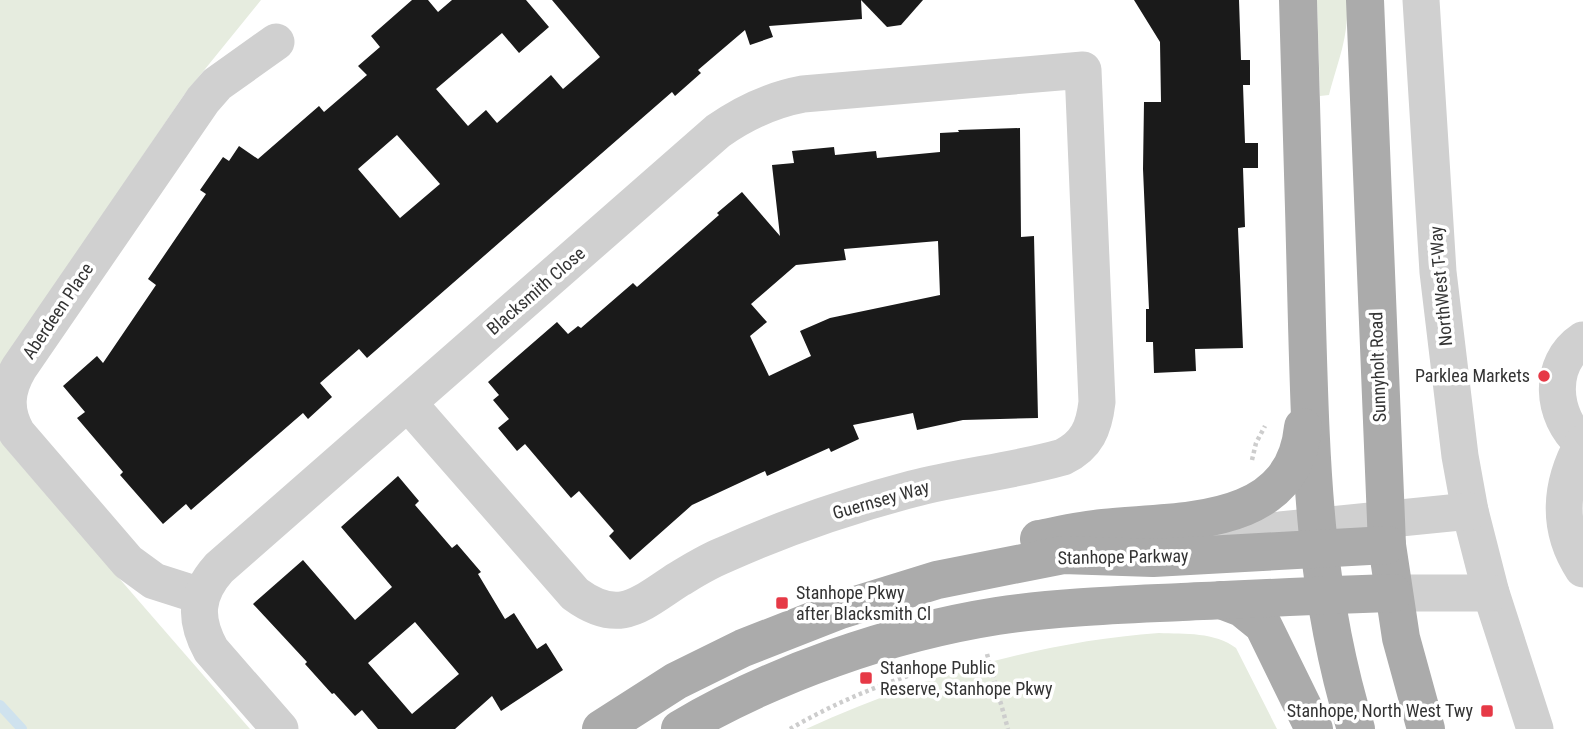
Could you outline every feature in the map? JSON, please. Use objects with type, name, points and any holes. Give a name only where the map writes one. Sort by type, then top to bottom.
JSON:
[{"type":"main road","points":[[1298,0],[1308,365],[1317,538],[1324,595],[1356,729]]},
{"type":"main road","name":"Sunnyholt Road","points":[[1365,0],[1386,533],[1401,638],[1426,729]]},
{"type":"main road","points":[[937,580],[972,559],[1037,539],[1101,528],[1195,520],[1228,512],[1267,496],[1284,479],[1295,460],[1302,433],[1308,365]]},
{"type":"main road","name":"Stanhope Parkway","points":[[601,729],[676,681],[743,648],[840,610],[937,580],[1063,555],[1153,558],[1317,538],[1386,533]]},
{"type":"main road","points":[[680,729],[744,695],[818,666],[866,649],[974,620],[1103,606],[1394,593]]},
{"type":"main road","points":[[1221,600],[1242,608],[1263,625],[1314,729]]},
{"type":"street","name":"NorthWest T-Way","points":[[1420,0],[1438,272],[1454,416],[1470,511],[1491,593],[1535,729]]},
{"type":"street","name":"Aberdeen Place","points":[[201,596],[154,581],[128,562],[17,433],[8,412],[9,389],[19,368],[202,100],[217,84],[276,42]]},
{"type":"street","name":"Blacksmith Close","points":[[201,596],[207,582],[219,568],[718,131],[757,107],[803,94],[1083,70]]},
{"type":"street","name":"Guernsey Way","points":[[408,403],[575,594],[609,611],[635,608],[722,555],[776,532],[845,508],[914,488],[1063,457],[1076,451],[1093,428],[1097,402],[1083,70]]},
{"type":"street","points":[[1583,340],[1564,357],[1556,384],[1567,421],[1576,438],[1583,443],[1567,479],[1564,516],[1570,547],[1583,569]]},
{"type":"street","points":[[1386,533],[1470,511]]},
{"type":"street","points":[[1394,593],[1491,593]]},
{"type":"street","points":[[201,596],[200,621],[211,650],[280,729]]},
{"type":"path","points":[[974,657],[998,651]]},
{"type":"path","points":[[987,654],[1008,729]]},
{"type":"path","points":[[790,729],[848,699],[937,666]]},
{"type":"shaded area","points":[[0,0],[261,0],[184,95],[0,366]]},
{"type":"shaded area","points":[[1317,0],[1347,0],[1345,38],[1339,60],[1329,95],[1320,96]]},
{"type":"shaded area","points":[[0,440],[6,448],[250,729],[0,729]]},
{"type":"shaded area","points":[[1159,633],[1209,636],[1236,648],[1277,729],[806,729],[891,694],[978,665],[1068,645]]},
{"type":"building","points":[[412,0],[428,0],[438,12],[452,0],[526,0],[549,27],[519,53],[502,33],[436,89],[468,126],[486,110],[497,123],[551,75],[563,89],[600,57],[552,0],[861,0],[862,19],[769,26],[773,37],[750,45],[745,30],[698,70],[701,73],[675,96],[672,92],[367,358],[359,349],[320,383],[332,397],[308,419],[303,413],[191,510],[186,504],[163,524],[120,475],[123,472],[77,418],[85,412],[63,386],[97,356],[103,363],[156,285],[148,279],[206,194],[200,190],[223,157],[229,161],[239,146],[258,159],[319,106],[324,112],[367,75],[358,66],[380,47],[371,36]],"holes":[[[397,135],[440,184],[400,218],[358,169]]]},
{"type":"building","points":[[861,0],[923,0],[901,25],[887,27]]},
{"type":"building","points":[[1134,0],[1239,0],[1241,60],[1250,60],[1250,85],[1243,85],[1245,143],[1258,143],[1258,168],[1243,168],[1245,227],[1238,228],[1243,348],[1195,349],[1196,371],[1154,373],[1153,342],[1146,342],[1146,309],[1149,309],[1143,169],[1144,102],[1161,102],[1160,42]]},
{"type":"building","points":[[1020,128],[1021,237],[1034,236],[1038,418],[963,420],[917,430],[913,413],[853,425],[859,439],[831,452],[829,448],[767,476],[765,471],[692,505],[630,560],[609,536],[614,531],[579,491],[571,498],[525,444],[517,451],[498,428],[509,419],[493,400],[499,395],[488,382],[557,322],[568,334],[578,326],[581,328],[633,283],[637,287],[742,192],[780,236],[772,165],[794,163],[792,151],[834,147],[835,155],[876,151],[877,158],[940,152],[940,133],[959,132],[958,130]],"holes":[[[938,241],[940,295],[830,318],[800,331],[811,356],[769,376],[750,336],[767,322],[751,304],[796,265],[846,260],[844,249]]]},
{"type":"building","points":[[398,476],[419,501],[415,505],[452,548],[457,544],[481,572],[478,574],[505,619],[514,613],[537,649],[546,643],[563,670],[501,711],[492,696],[455,729],[378,729],[362,710],[355,716],[334,693],[332,694],[305,664],[307,662],[253,604],[303,560],[355,620],[392,587],[341,527]],"holes":[[[415,622],[459,674],[412,714],[368,663]]]},
{"type":"waterway","points":[[0,705],[22,729]]},
{"type":"place","name":"Parklea Markets","points":[[1544,376]]},
{"type":"place","name":"Stanhope Pkwy after Blacksmith Cl","points":[[782,603]]},
{"type":"place","name":"Stanhope Public Reserve, Stanhope Pkwy","points":[[866,678]]},
{"type":"place","name":"Stanhope, North West Twy","points":[[1487,711]]}]
